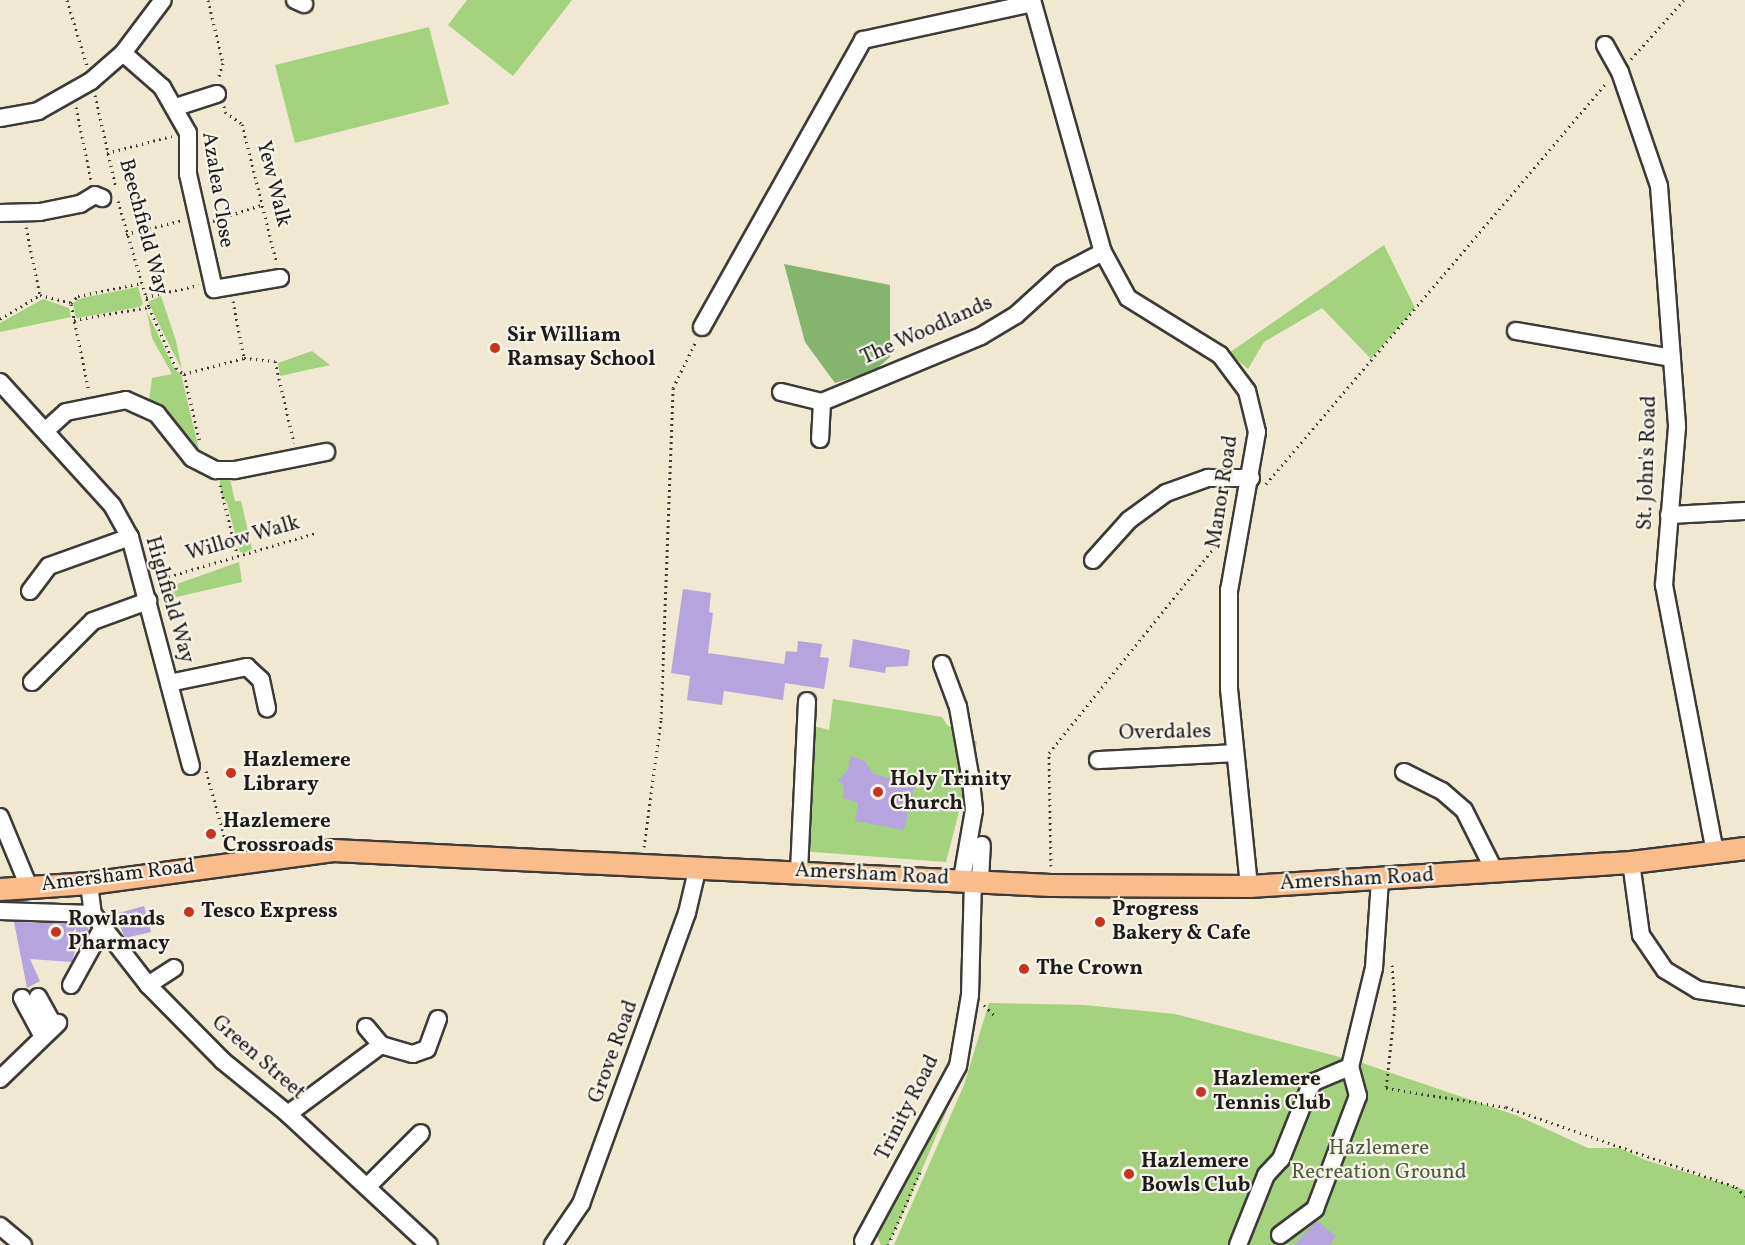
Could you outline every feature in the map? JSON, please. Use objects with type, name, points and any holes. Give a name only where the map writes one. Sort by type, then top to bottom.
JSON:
[{"type":"main road","name":"Amersham Road","points":[[0,889],[89,882],[231,861],[333,850],[642,863],[1050,885],[1250,886],[1380,880],[1631,862],[1745,848]]},
{"type":"street","points":[[0,118],[38,111],[73,94],[92,81],[123,53],[163,0]]},
{"type":"street","points":[[702,327],[863,40],[1032,2]]},
{"type":"street","name":"Manor Road","points":[[1032,2],[1092,201],[1103,252],[1128,298],[1220,355],[1247,391],[1257,432],[1258,482],[1243,511],[1229,590],[1234,753],[1250,886]]},
{"type":"street","name":"St. John's Road","points":[[1605,45],[1620,72],[1659,186],[1677,427],[1664,585],[1715,852]]},
{"type":"street","name":"Azalea Close","points":[[123,53],[162,87],[176,107],[188,134],[188,174],[210,282]]},
{"type":"street","points":[[176,107],[220,94]]},
{"type":"street","points":[[0,213],[80,204],[98,197]]},
{"type":"street","name":"The Woodlands","points":[[822,402],[981,336],[1016,315],[1061,274],[1103,252]]},
{"type":"street","points":[[210,282],[214,289],[280,278]]},
{"type":"street","points":[[1516,331],[1672,358]]},
{"type":"street","name":"Highfield Way","points":[[0,382],[112,505],[130,537],[190,766]]},
{"type":"street","points":[[781,392],[822,402],[820,439]]},
{"type":"street","points":[[45,431],[66,412],[91,405],[126,400],[157,414],[192,458],[216,470],[235,470],[326,452]]},
{"type":"street","points":[[1093,560],[1130,520],[1166,493],[1208,478],[1258,482]]},
{"type":"street","points":[[1670,515],[1745,511]]},
{"type":"street","points":[[30,591],[49,566],[130,537]]},
{"type":"street","points":[[32,682],[93,621],[148,601]]},
{"type":"street","points":[[942,664],[958,707],[967,746],[974,810],[972,880]]},
{"type":"street","points":[[169,683],[247,667],[261,680],[267,708]]},
{"type":"street","points":[[799,871],[807,700]]},
{"type":"street","name":"Overdales","points":[[1098,760],[1234,753]]},
{"type":"street","points":[[1404,772],[1442,792],[1464,810],[1495,872]]},
{"type":"street","points":[[0,817],[29,887]]},
{"type":"street","points":[[972,880],[982,845]]},
{"type":"street","points":[[1631,862],[1641,935],[1665,970],[1698,990],[1745,997]]},
{"type":"street","name":"Grove Road","points":[[554,1245],[581,1204],[687,913],[698,866]]},
{"type":"street","name":"Trinity Road","points":[[862,1241],[958,1066],[970,995],[972,880]]},
{"type":"street","points":[[1281,1235],[1316,1209],[1358,1096],[1350,1066],[1366,1010],[1378,935],[1380,880]]},
{"type":"street","points":[[70,985],[98,920],[89,882]]},
{"type":"street","points":[[0,911],[98,920]]},
{"type":"street","name":"Green Street","points":[[98,920],[148,986],[223,1061],[288,1114],[429,1245]]},
{"type":"street","points":[[148,986],[174,968]]},
{"type":"street","points":[[0,1079],[51,1029],[30,998]]},
{"type":"street","points":[[366,1027],[381,1045],[413,1054],[427,1049],[438,1019]]},
{"type":"street","points":[[288,1114],[381,1045]]},
{"type":"street","points":[[1238,1245],[1266,1175],[1281,1159],[1308,1089],[1314,1082],[1350,1066]]},
{"type":"street","points":[[367,1187],[421,1133]]},
{"type":"street","points":[[0,1226],[23,1245]]},
{"type":"path","name":"Beechfield Way","points":[[67,0],[92,81],[126,234],[149,307],[176,368],[184,374],[244,358]]},
{"type":"path","points":[[208,0],[223,63],[218,78],[220,94]]},
{"type":"path","points":[[1258,482],[1606,82],[1620,72],[1684,0]]},
{"type":"path","points":[[73,94],[98,197]]},
{"type":"path","name":"Yew Walk","points":[[220,94],[225,112],[242,124],[264,204],[280,278]]},
{"type":"path","points":[[107,153],[188,134]]},
{"type":"path","points":[[126,234],[235,216],[234,211],[264,204]]},
{"type":"path","points":[[24,212],[40,296]]},
{"type":"path","points":[[146,297],[210,282]]},
{"type":"path","points":[[71,303],[78,296],[142,283]]},
{"type":"path","points":[[230,286],[244,358],[275,361],[297,458]]},
{"type":"path","points":[[0,319],[40,296],[71,303]]},
{"type":"path","points":[[71,303],[91,405]]},
{"type":"path","points":[[74,320],[149,307]]},
{"type":"path","points":[[642,863],[661,719],[673,388],[702,327]]},
{"type":"path","points":[[1050,885],[1049,753],[1243,511]]},
{"type":"path","name":"Willow Walk","points":[[144,584],[316,533]]},
{"type":"path","points":[[190,766],[204,765],[231,861]]},
{"type":"path","points":[[1391,961],[1395,1008],[1386,1088],[1506,1107],[1736,1187],[1745,1196]]},
{"type":"path","points":[[982,1004],[995,1016]]},
{"type":"green space","points":[[467,0],[572,0],[513,76],[448,25]]},
{"type":"green space","points":[[429,27],[449,104],[295,143],[275,65]]},
{"type":"green space","points":[[1384,245],[1415,308],[1371,359],[1322,308],[1264,342],[1248,369],[1229,353]]},
{"type":"green space","points":[[784,264],[890,285],[890,357],[874,371],[835,383],[805,342]]},
{"type":"green space","points":[[138,287],[143,304],[139,307],[77,318],[75,315],[73,303],[82,298]]},
{"type":"green space","points":[[161,296],[176,341],[182,370],[148,302]]},
{"type":"green space","points":[[43,299],[69,308],[71,317],[0,332],[0,323]]},
{"type":"green space","points":[[147,312],[175,370],[181,374],[199,450],[177,422],[149,400],[152,378],[172,374],[152,338]]},
{"type":"green space","points":[[312,351],[330,365],[280,376],[278,363]]},
{"type":"green space","points":[[229,475],[235,501],[241,501],[252,549],[244,553],[240,552],[227,503],[222,496],[219,477]]},
{"type":"green space","points":[[239,562],[242,582],[163,600],[160,590]]},
{"type":"green space","points":[[833,699],[942,717],[947,725],[977,742],[946,862],[800,851],[798,722],[829,730]]},
{"type":"green space","name":"Hazlemere Recreation Ground","points":[[989,1003],[1084,1005],[1175,1014],[1359,1062],[1518,1116],[1588,1148],[1620,1148],[1645,1160],[1745,1190],[1745,1245],[894,1245],[964,1085]]},
{"type":"green space","points":[[965,1067],[908,1203],[888,1245],[881,1245],[877,1236]]},
{"type":"building","points":[[683,589],[711,593],[709,612],[713,613],[708,653],[784,664],[786,651],[797,652],[798,641],[822,644],[820,657],[829,658],[824,689],[785,683],[783,700],[724,691],[722,705],[687,700],[690,676],[671,673]]},
{"type":"building","points":[[853,639],[910,650],[908,666],[886,667],[885,673],[849,667]]},
{"type":"building","name":"Holy Trinity Church","points":[[850,756],[865,761],[873,774],[915,784],[904,830],[855,821],[858,803],[843,798],[844,787],[838,780],[848,770]]},
{"type":"building","points":[[144,906],[151,932],[125,938],[115,914]]},
{"type":"building","points":[[14,922],[86,924],[89,930],[75,950],[72,962],[30,959],[40,981],[27,988]]},
{"type":"building","points":[[1317,1220],[1336,1237],[1329,1245],[1294,1245]]},
{"type":"place","name":"Sir William Ramsay School","points":[[495,348]]},
{"type":"place","name":"Hazlemere Library","points":[[231,773]]},
{"type":"place","name":"Holy Trinity Church","points":[[878,792]]},
{"type":"place","name":"Hazlemere Crossroads","points":[[211,834]]},
{"type":"place","name":"Tesco Express","points":[[189,912]]},
{"type":"place","name":"Progress Bakery & Cafe","points":[[1100,922]]},
{"type":"place","name":"Rowlands Pharmacy","points":[[56,932]]},
{"type":"place","name":"The Crown","points":[[1024,969]]},
{"type":"place","name":"Hazlemere Tennis Club","points":[[1201,1092]]},
{"type":"place","name":"Hazlemere Bowls Club","points":[[1129,1174]]}]
